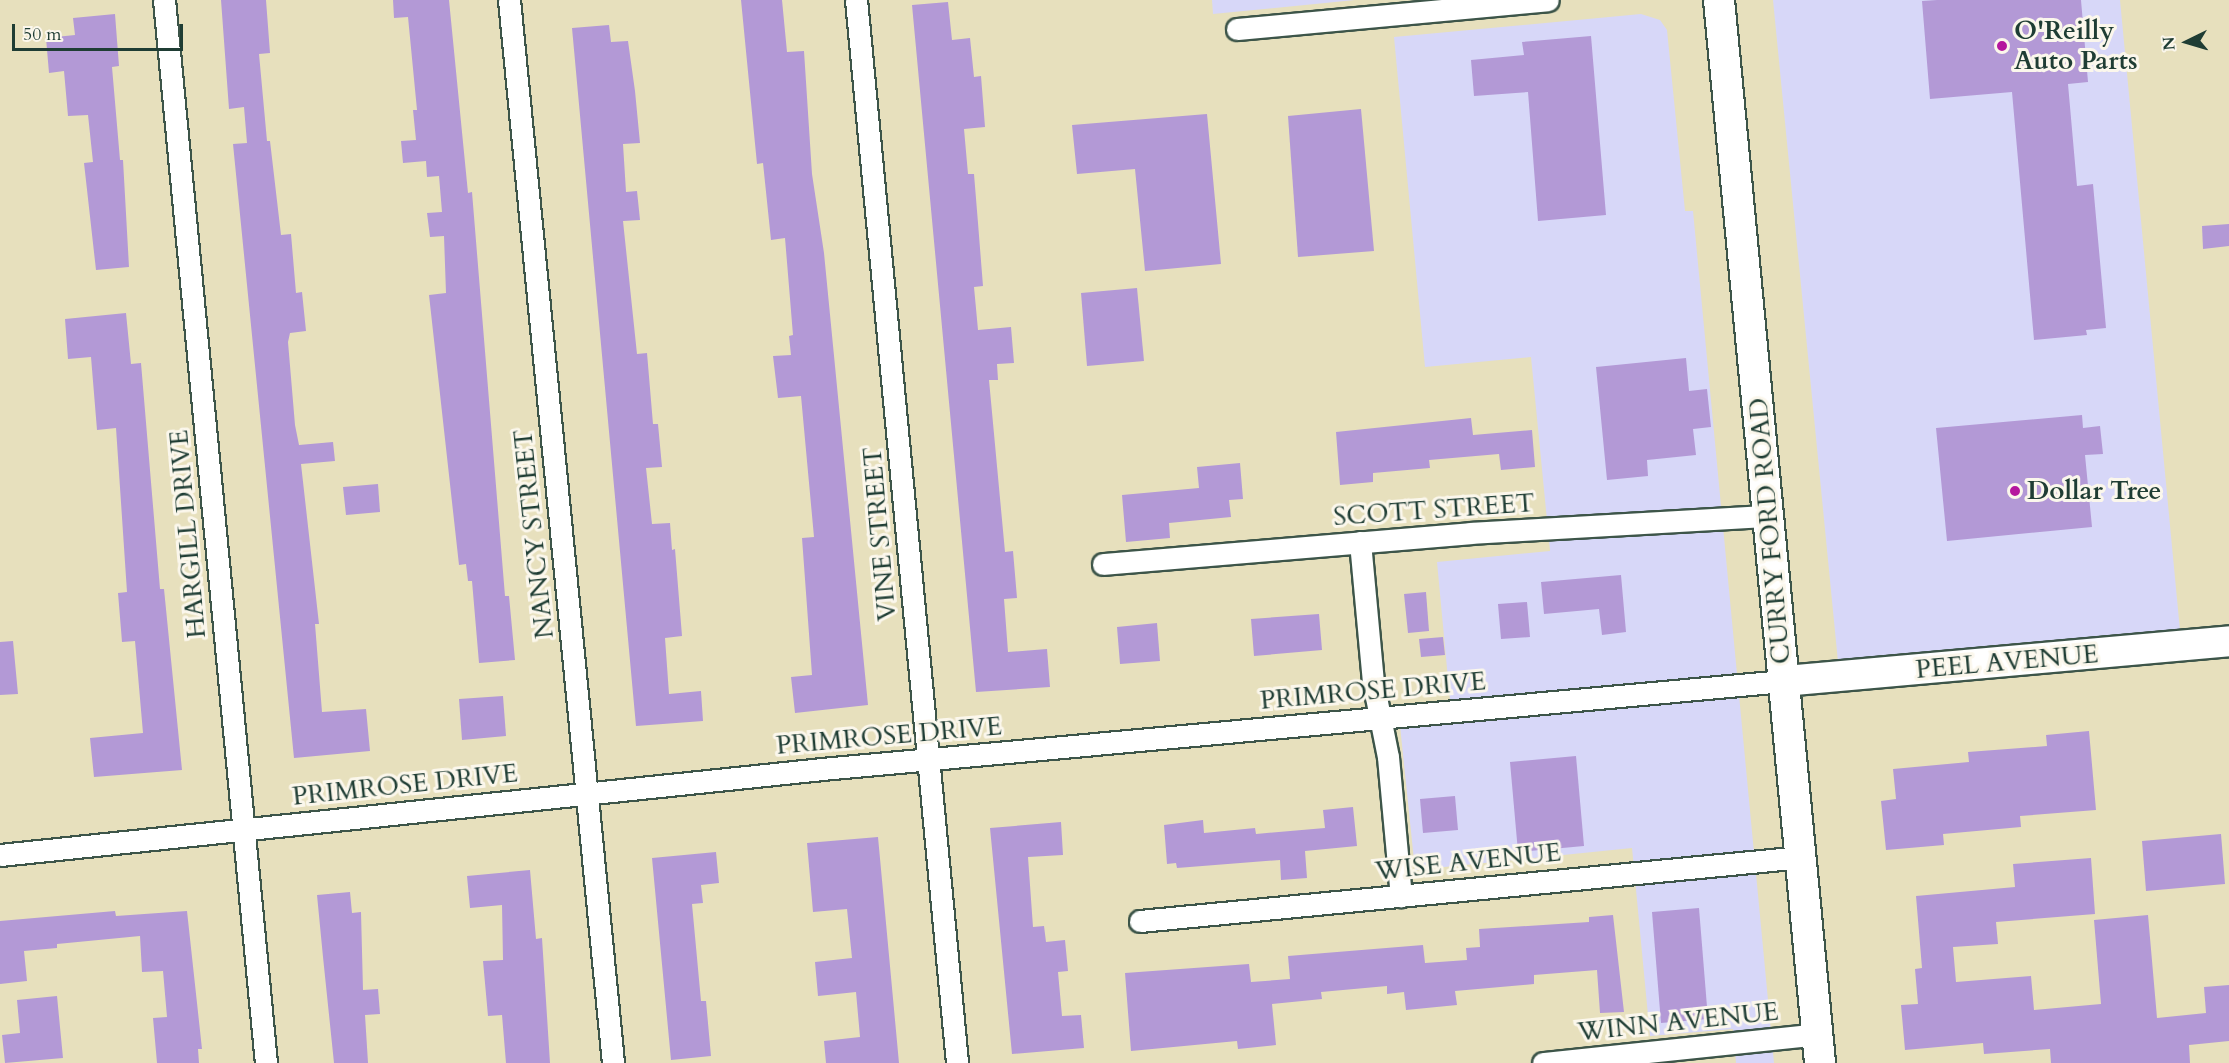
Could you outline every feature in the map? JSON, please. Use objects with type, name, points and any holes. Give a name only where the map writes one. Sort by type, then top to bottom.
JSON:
[{"type":"street","name":"HARGILL DRIVE","points":[[164,0],[266,1063]]},
{"type":"street","name":"NANCY STREET","points":[[509,0],[613,1063]]},
{"type":"street","name":"VINE STREET","points":[[856,0],[957,1063]]},
{"type":"street","points":[[1237,28],[1548,0]]},
{"type":"street","name":"CURRY FORD ROAD","points":[[1719,0],[1819,1048]]},
{"type":"street","name":"SCOTT STREET","points":[[1103,564],[1360,542],[1768,516]]},
{"type":"street","points":[[1360,542],[1373,682],[1388,757],[1401,896]]},
{"type":"street","name":"PEEL AVENUE","points":[[1784,681],[2229,641]]},
{"type":"street","name":"PRIMROSE DRIVE","points":[[0,855],[929,759],[1784,681]]},
{"type":"street","name":"WISE AVENUE","points":[[1140,921],[1802,857]]},
{"type":"street","name":"WINN AVENUE","points":[[1543,1063],[1819,1048]]},
{"type":"shaded area","points":[[1212,0],[1355,0],[1213,14]]},
{"type":"shaded area","points":[[1773,0],[2120,0],[2181,641],[1839,672]]},
{"type":"shaded area","points":[[1641,14],[1660,20],[1667,30],[1685,211],[1693,211],[1774,1063],[1736,1063],[1733,1029],[1650,1036],[1632,848],[1415,870],[1399,716],[1451,711],[1437,562],[1550,551],[1531,357],[1425,367],[1394,37]]},
{"type":"building","points":[[221,0],[266,0],[270,53],[259,54],[267,141],[270,141],[281,235],[291,234],[296,293],[302,292],[306,331],[290,333],[288,342],[295,425],[299,445],[333,442],[335,461],[301,464],[319,624],[315,624],[322,712],[366,709],[370,751],[294,758],[233,144],[247,143],[244,107],[229,109]]},
{"type":"building","points":[[393,0],[449,0],[468,193],[472,192],[505,596],[509,596],[515,660],[479,663],[472,581],[468,581],[466,564],[459,565],[429,295],[446,293],[444,236],[430,237],[427,213],[442,212],[439,176],[427,177],[426,161],[403,163],[401,141],[416,140],[413,110],[417,110],[408,17],[394,18]]},
{"type":"building","points":[[741,0],[782,0],[787,52],[804,51],[812,174],[824,253],[868,705],[795,713],[791,677],[812,675],[802,538],[814,537],[801,396],[778,398],[773,356],[791,355],[789,336],[793,335],[785,238],[771,240],[763,163],[757,164]]},
{"type":"building","points":[[2081,0],[2088,82],[2068,84],[2077,186],[2093,184],[2106,328],[2086,330],[2087,335],[2034,340],[2012,92],[1930,99],[1922,1]]},
{"type":"building","points":[[948,2],[952,40],[970,38],[974,77],[981,76],[985,127],[964,129],[968,174],[974,174],[983,286],[974,287],[978,330],[1011,327],[1014,363],[997,364],[998,380],[989,380],[1005,552],[1013,551],[1017,598],[1004,599],[1008,652],[1047,649],[1050,687],[976,692],[912,5]]},
{"type":"building","points":[[115,14],[119,66],[112,67],[120,160],[123,160],[129,267],[96,270],[84,163],[93,162],[88,115],[68,116],[64,71],[49,73],[46,38],[75,35],[73,18]]},
{"type":"building","points":[[609,25],[611,42],[628,41],[640,143],[623,144],[626,192],[637,191],[640,220],[623,221],[637,354],[647,353],[653,424],[658,424],[662,467],[646,468],[652,524],[670,523],[672,550],[675,549],[682,636],[665,638],[669,694],[701,691],[703,721],[636,726],[572,28]]},
{"type":"building","points":[[1591,36],[1606,215],[1538,221],[1528,92],[1474,96],[1471,60],[1524,55],[1522,42]]},
{"type":"building","points":[[1361,109],[1374,251],[1298,257],[1288,116]]},
{"type":"building","points":[[1207,114],[1221,264],[1145,271],[1135,169],[1077,174],[1072,125]]},
{"type":"building","points":[[2229,224],[2229,246],[2203,249],[2202,226]]},
{"type":"building","points":[[1137,288],[1144,361],[1087,366],[1081,293]]},
{"type":"building","points":[[126,313],[131,364],[141,363],[160,589],[164,589],[182,770],[94,777],[90,738],[143,733],[135,641],[122,642],[118,593],[127,592],[116,428],[97,430],[91,357],[68,359],[65,319]]},
{"type":"building","points":[[1686,358],[1689,391],[1707,389],[1711,427],[1693,429],[1696,455],[1647,460],[1648,476],[1607,480],[1596,367]]},
{"type":"building","name":"Dollar Tree","points":[[2082,415],[2083,428],[2100,426],[2103,454],[2085,455],[2092,527],[1947,541],[1936,428]]},
{"type":"building","points":[[1471,418],[1473,435],[1532,430],[1535,467],[1501,470],[1499,454],[1429,460],[1430,468],[1373,473],[1373,482],[1340,485],[1336,432]]},
{"type":"building","points":[[1240,463],[1243,499],[1229,500],[1231,517],[1169,523],[1170,538],[1126,542],[1122,495],[1199,488],[1197,467]]},
{"type":"building","points":[[378,484],[380,512],[346,515],[343,487]]},
{"type":"building","points":[[1621,575],[1626,632],[1602,635],[1599,609],[1544,614],[1541,582]]},
{"type":"building","points":[[1426,592],[1429,631],[1408,633],[1404,594]]},
{"type":"building","points":[[1527,602],[1530,637],[1501,639],[1498,604]]},
{"type":"building","points":[[1319,614],[1322,650],[1254,656],[1251,619]]},
{"type":"building","points":[[1157,623],[1160,661],[1120,664],[1117,627]]},
{"type":"building","points":[[1443,637],[1445,655],[1421,657],[1419,639]]},
{"type":"building","points":[[13,641],[18,694],[0,695],[0,642]]},
{"type":"building","points":[[503,696],[506,736],[462,740],[459,699]]},
{"type":"building","points":[[2089,731],[2096,810],[2020,816],[2021,827],[1943,834],[1944,845],[1886,850],[1881,801],[1896,799],[1893,769],[1969,762],[1968,752],[2047,746],[2046,735]]},
{"type":"building","points":[[1576,756],[1584,846],[1518,852],[1510,762]]},
{"type":"building","points":[[1455,796],[1458,830],[1423,833],[1420,799]]},
{"type":"building","points":[[1353,807],[1357,846],[1305,851],[1307,878],[1281,880],[1280,860],[1177,868],[1176,863],[1167,864],[1164,825],[1203,820],[1204,833],[1255,828],[1256,834],[1325,828],[1323,810]]},
{"type":"building","points":[[1061,822],[1063,855],[1028,857],[1033,927],[1044,926],[1046,942],[1065,940],[1068,971],[1058,972],[1062,1016],[1081,1015],[1084,1048],[1012,1054],[990,828]]},
{"type":"building","points":[[2221,834],[2225,884],[2146,891],[2142,841]]},
{"type":"building","points":[[878,837],[899,1063],[826,1063],[824,1041],[860,1037],[856,992],[818,996],[815,962],[852,958],[847,909],[813,912],[807,843]]},
{"type":"building","points":[[716,852],[719,883],[701,885],[703,903],[692,904],[701,1001],[706,1001],[711,1056],[671,1060],[652,858]]},
{"type":"building","points":[[2091,858],[2095,914],[1996,922],[1998,944],[1953,947],[1956,982],[2031,976],[2034,1010],[2101,1004],[2094,920],[2148,915],[2157,1018],[2206,1013],[2204,987],[2229,985],[2229,1041],[2189,1045],[2190,1063],[2051,1063],[2050,1049],[1984,1054],[1983,1043],[1905,1050],[1901,1005],[1918,1004],[1915,969],[1922,968],[1916,896],[2015,887],[2013,864]]},
{"type":"building","points":[[530,870],[536,939],[542,938],[550,1063],[506,1063],[502,1015],[488,1016],[483,961],[503,960],[502,905],[470,908],[467,876]]},
{"type":"building","points":[[350,892],[352,913],[361,912],[363,990],[378,989],[380,1014],[365,1015],[368,1063],[334,1063],[317,895]]},
{"type":"building","points":[[1699,908],[1708,1019],[1661,1023],[1652,912]]},
{"type":"building","points":[[115,911],[116,916],[187,911],[202,1049],[198,1049],[199,1063],[157,1063],[153,1018],[167,1017],[163,971],[142,972],[140,936],[57,944],[57,948],[24,951],[27,981],[0,984],[0,921]]},
{"type":"building","points":[[1613,915],[1624,1012],[1600,1013],[1597,970],[1534,975],[1534,984],[1455,991],[1457,1005],[1406,1010],[1404,992],[1387,994],[1387,986],[1321,992],[1322,999],[1272,1004],[1276,1045],[1238,1049],[1237,1041],[1131,1051],[1125,973],[1249,964],[1251,982],[1290,979],[1288,956],[1423,945],[1425,963],[1467,960],[1466,948],[1480,947],[1479,929],[1589,922],[1589,917]]},
{"type":"building","points":[[57,996],[63,1058],[5,1063],[2,1035],[20,1033],[17,1000]]},
{"type":"place","name":"O'Reilly Auto Parts","points":[[2002,46]]},
{"type":"place","name":"Dollar Tree","points":[[2015,491]]}]
